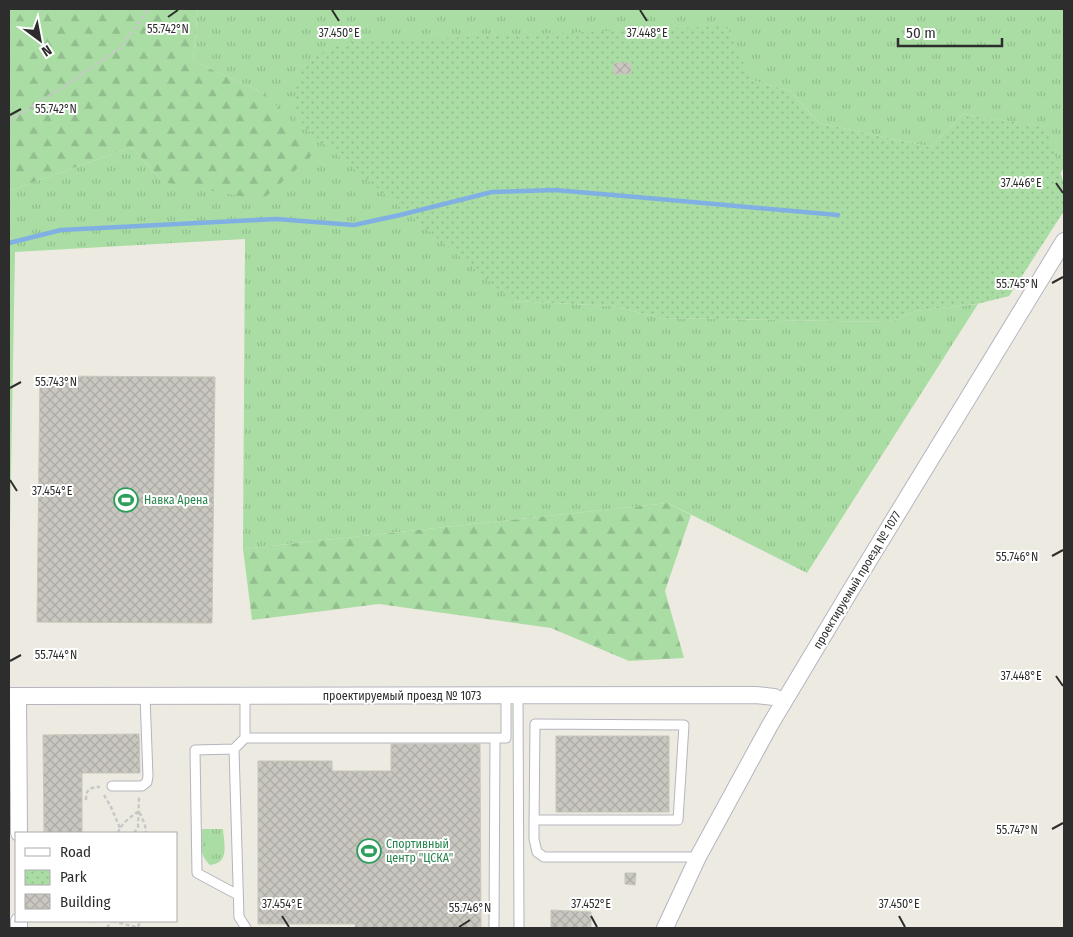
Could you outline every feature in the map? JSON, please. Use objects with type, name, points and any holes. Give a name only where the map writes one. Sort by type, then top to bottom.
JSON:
[{"type":"street","name":"проектируемый проезд № 1077","points":[[665,928],[698,857],[770,725],[1064,241]]},
{"type":"street","name":"проектируемый проезд № 1073","points":[[14,696],[756,695],[774,697],[784,702]]},
{"type":"street","points":[[14,696],[19,832]]},
{"type":"lane","points":[[245,738],[506,738],[512,695]]},
{"type":"lane","points":[[512,695],[519,928]]},
{"type":"lane","points":[[112,786],[142,786],[147,782],[145,696]]},
{"type":"lane","points":[[238,895],[197,872],[195,750],[234,749],[245,738],[245,696]]},
{"type":"lane","points":[[534,820],[678,820],[684,725],[535,724],[534,820],[534,839],[537,852],[544,857],[698,857]]},
{"type":"lane","points":[[494,928],[495,738]]},
{"type":"lane","points":[[234,749],[239,917],[246,928]]},
{"type":"path","points":[[9,121],[74,80],[121,47],[147,9]]},
{"type":"path","points":[[86,800],[86,793],[93,787],[112,786]]},
{"type":"path","points":[[135,832],[138,827],[139,786]]},
{"type":"path","points":[[100,787],[120,828]]},
{"type":"path","points":[[118,832],[126,820],[139,811]]},
{"type":"path","points":[[139,811],[146,832]]},
{"type":"path","points":[[116,922],[139,928]]},
{"type":"green space","points":[[9,9],[198,9],[193,61],[264,93],[319,149],[262,200],[163,182],[132,147],[9,191]]},
{"type":"green space","points":[[198,9],[1064,9],[1064,167],[1060,174],[1045,127],[963,114],[931,147],[819,123],[790,91],[751,80],[513,301],[613,306],[661,318],[890,322],[915,311],[978,304],[807,573],[668,503],[243,549],[245,239],[15,252],[9,587],[9,191],[132,147],[163,182],[264,93],[193,61]]},
{"type":"green space","points":[[727,26],[751,80],[790,91],[819,123],[931,147],[963,114],[1046,127],[1064,184],[1064,211],[1009,296],[977,304],[915,311],[890,322],[661,318],[613,306],[513,301],[305,128],[296,112],[296,88],[303,66],[328,49],[350,42]]},
{"type":"green space","points":[[668,503],[691,515],[665,591],[684,658],[629,661],[551,628],[379,604],[252,620],[243,549]]},
{"type":"green space","points":[[202,829],[223,829],[225,846],[221,861],[210,865],[206,861],[202,853]]},
{"type":"building","points":[[614,63],[631,63],[631,74],[614,74]]},
{"type":"building","name":"Навка Арена","points":[[40,376],[215,377],[212,623],[37,622]]},
{"type":"building","points":[[139,734],[140,773],[82,773],[82,832],[44,832],[43,735]]},
{"type":"building","points":[[556,736],[669,736],[669,812],[556,812]]},
{"type":"building","name":"Спортивный центр \"ЦСКА\"","points":[[391,744],[480,744],[481,928],[355,928],[355,924],[258,924],[258,761],[332,761],[332,771],[391,771]]},
{"type":"building","points":[[625,873],[636,873],[635,885],[625,884]]},
{"type":"building","points":[[551,910],[591,912],[591,928],[551,928]]},
{"type":"waterway","points":[[9,243],[61,230],[276,219],[354,225],[492,192],[555,190],[838,215]]},
{"type":"place","name":"Навка Арена","points":[[126,500]]},
{"type":"place","name":"Спортивный центр \"ЦСКА\"","points":[[369,851]]}]
